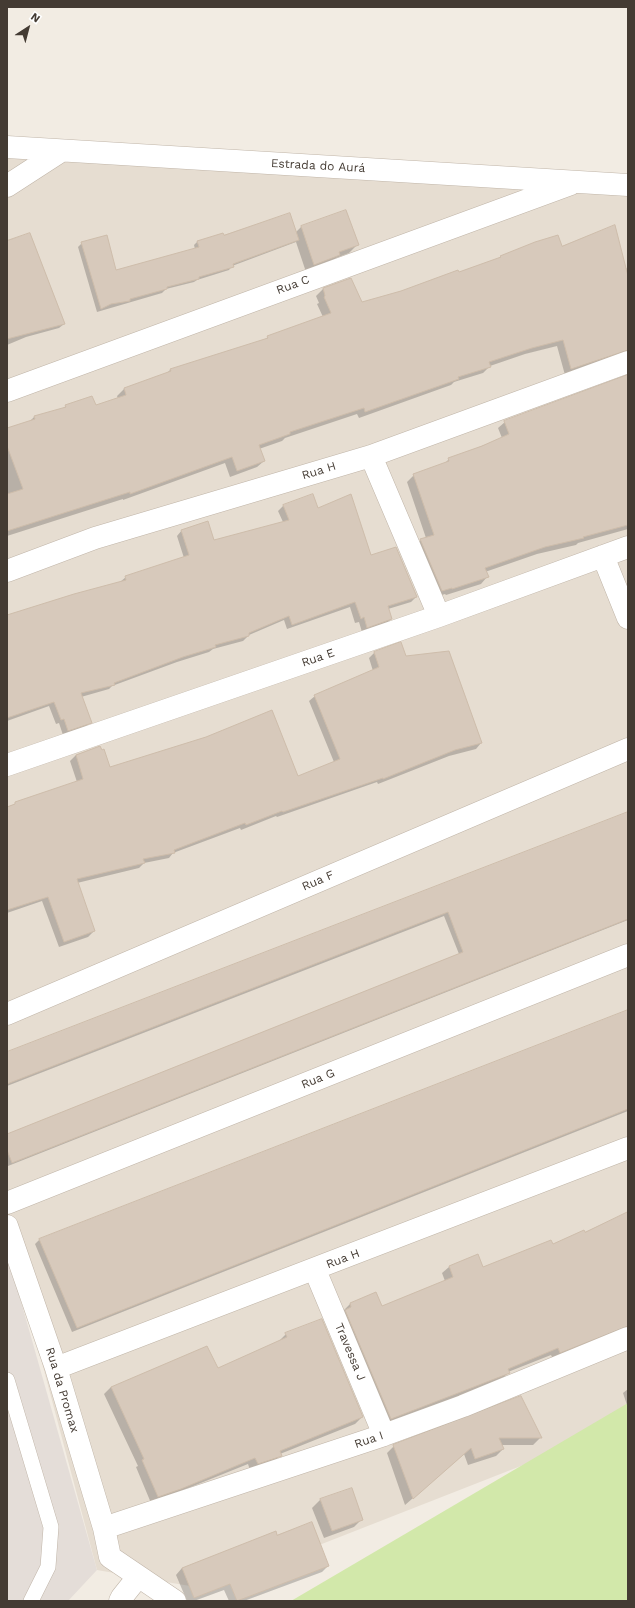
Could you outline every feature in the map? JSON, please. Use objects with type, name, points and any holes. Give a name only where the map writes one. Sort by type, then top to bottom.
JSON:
[{"type":"street","name":"Estrada do Aurá","points":[[7,147],[628,185]]},
{"type":"street","points":[[7,186],[61,151]]},
{"type":"street","name":"Rua C","points":[[7,391],[580,181]]},
{"type":"street","name":"Rua H","points":[[7,571],[95,538],[371,456],[628,362]]},
{"type":"street","points":[[371,456],[440,616]]},
{"type":"street","name":"Rua E","points":[[7,765],[440,616],[628,547]]},
{"type":"street","points":[[603,556],[628,618]]},
{"type":"street","name":"Rua F","points":[[7,1014],[628,749]]},
{"type":"street","name":"Rua G","points":[[7,1203],[628,955]]},
{"type":"street","name":"Rua H","points":[[56,1368],[315,1270],[628,1148]]},
{"type":"street","name":"Rua da Promax","points":[[7,1226],[56,1368],[104,1528],[110,1557],[138,1577]]},
{"type":"street","name":"Travessa J","points":[[315,1270],[384,1435]]},
{"type":"street","name":"Rua I","points":[[104,1528],[384,1435],[463,1406],[628,1338]]},
{"type":"street","points":[[126,1600],[138,1577],[175,1601]]},
{"type":"lane","points":[[7,1380],[52,1527],[48,1567],[30,1601]]},
{"type":"shaded area","points":[[7,148],[628,195],[628,1424],[207,1589],[97,1570],[7,1231]]},
{"type":"shaded area","points":[[7,1252],[97,1570],[68,1601],[7,1601]]},
{"type":"green space","points":[[628,1403],[628,1601],[291,1601]]},
{"type":"building","points":[[346,210],[359,245],[339,252],[340,255],[314,265],[301,226]]},
{"type":"building","points":[[290,213],[299,240],[233,264],[234,267],[199,277],[199,279],[167,287],[167,289],[130,299],[130,301],[111,304],[101,309],[81,242],[107,235],[116,270],[199,247],[197,241],[223,233],[224,235]]},
{"type":"building","points":[[615,225],[628,276],[628,350],[571,369],[563,340],[532,348],[489,362],[491,367],[458,377],[459,379],[365,412],[364,408],[290,432],[290,434],[259,445],[265,461],[237,471],[232,457],[130,494],[130,492],[7,531],[7,494],[23,489],[7,446],[7,428],[35,419],[34,416],[66,407],[65,405],[92,396],[96,405],[126,395],[124,388],[171,371],[170,369],[268,338],[267,336],[331,313],[324,297],[323,288],[351,278],[362,302],[401,291],[458,270],[459,272],[501,257],[500,256],[535,242],[558,235],[562,246]]},
{"type":"building","points":[[30,233],[65,324],[7,339],[7,241]]},
{"type":"building","points":[[628,375],[628,525],[583,537],[584,538],[545,547],[485,568],[489,577],[442,591],[420,539],[434,535],[413,474],[449,461],[448,458],[482,446],[509,434],[504,421]]},
{"type":"building","points":[[313,494],[318,508],[351,494],[371,555],[396,547],[417,597],[388,606],[392,619],[367,628],[364,617],[361,619],[355,602],[292,625],[289,616],[249,633],[249,636],[215,645],[216,647],[183,657],[114,683],[115,685],[81,693],[92,723],[68,731],[64,719],[61,720],[54,702],[7,718],[7,615],[74,594],[126,580],[125,576],[189,555],[181,530],[208,521],[214,540],[289,520],[283,505]]},
{"type":"building","points":[[401,642],[406,656],[449,651],[482,743],[455,750],[383,779],[283,812],[282,811],[246,825],[245,823],[174,850],[175,853],[143,859],[145,863],[77,879],[95,931],[64,942],[48,897],[7,910],[7,807],[15,804],[15,802],[83,779],[76,755],[100,746],[102,750],[104,749],[110,767],[206,737],[272,710],[298,776],[340,759],[314,695],[379,667],[374,652]]},
{"type":"building","points":[[628,812],[628,919],[12,1163],[7,1150],[7,1134],[463,952],[448,912],[7,1084],[7,1052]]},
{"type":"building","points":[[628,1010],[628,1109],[77,1328],[39,1239]]},
{"type":"building","points":[[628,1212],[628,1326],[560,1353],[558,1348],[508,1369],[510,1373],[391,1419],[345,1310],[351,1307],[350,1303],[376,1292],[382,1306],[453,1277],[449,1266],[478,1254],[483,1267],[551,1240],[553,1244],[584,1230],[585,1232]]},
{"type":"building","points":[[322,1319],[363,1417],[280,1451],[282,1456],[258,1464],[255,1458],[158,1497],[142,1460],[144,1459],[111,1387],[207,1346],[218,1368],[287,1337],[285,1333]]},
{"type":"building","points":[[521,1396],[542,1438],[499,1438],[504,1449],[475,1459],[471,1448],[413,1499],[393,1445]]},
{"type":"building","points":[[352,1488],[363,1520],[332,1531],[320,1499]]},
{"type":"building","points":[[312,1522],[329,1566],[237,1601],[230,1584],[194,1598],[182,1568],[276,1531],[277,1535]]}]
